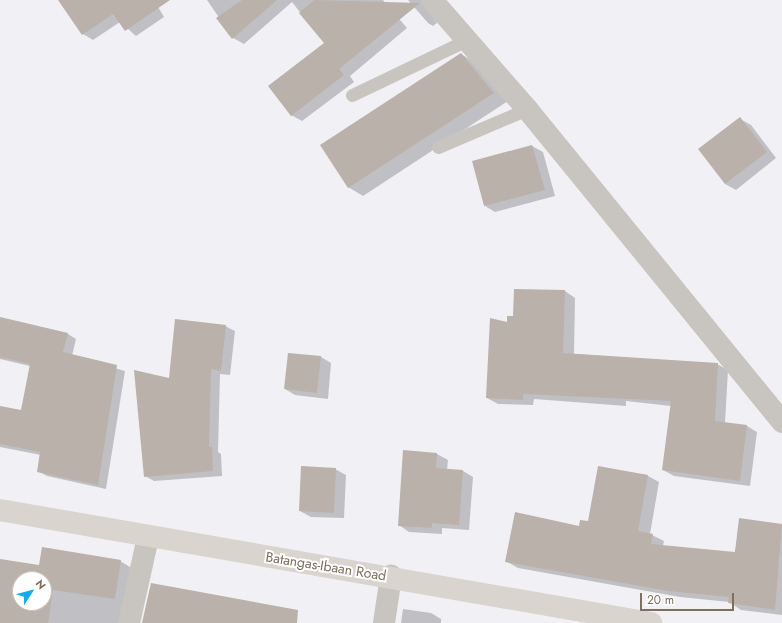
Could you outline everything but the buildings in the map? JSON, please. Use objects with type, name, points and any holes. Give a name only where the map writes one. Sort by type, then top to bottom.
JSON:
[{"type":"main road","name":"Batangas-Ibaan Road","points":[[0,510],[148,537],[391,576],[651,623]]},
{"type":"street","points":[[432,0],[527,109],[782,422]]},
{"type":"street","points":[[129,623],[148,537]]},
{"type":"street","points":[[384,623],[391,576]]},
{"type":"lane","points":[[352,95],[467,40]]},
{"type":"lane","points":[[438,147],[527,109]]}]
